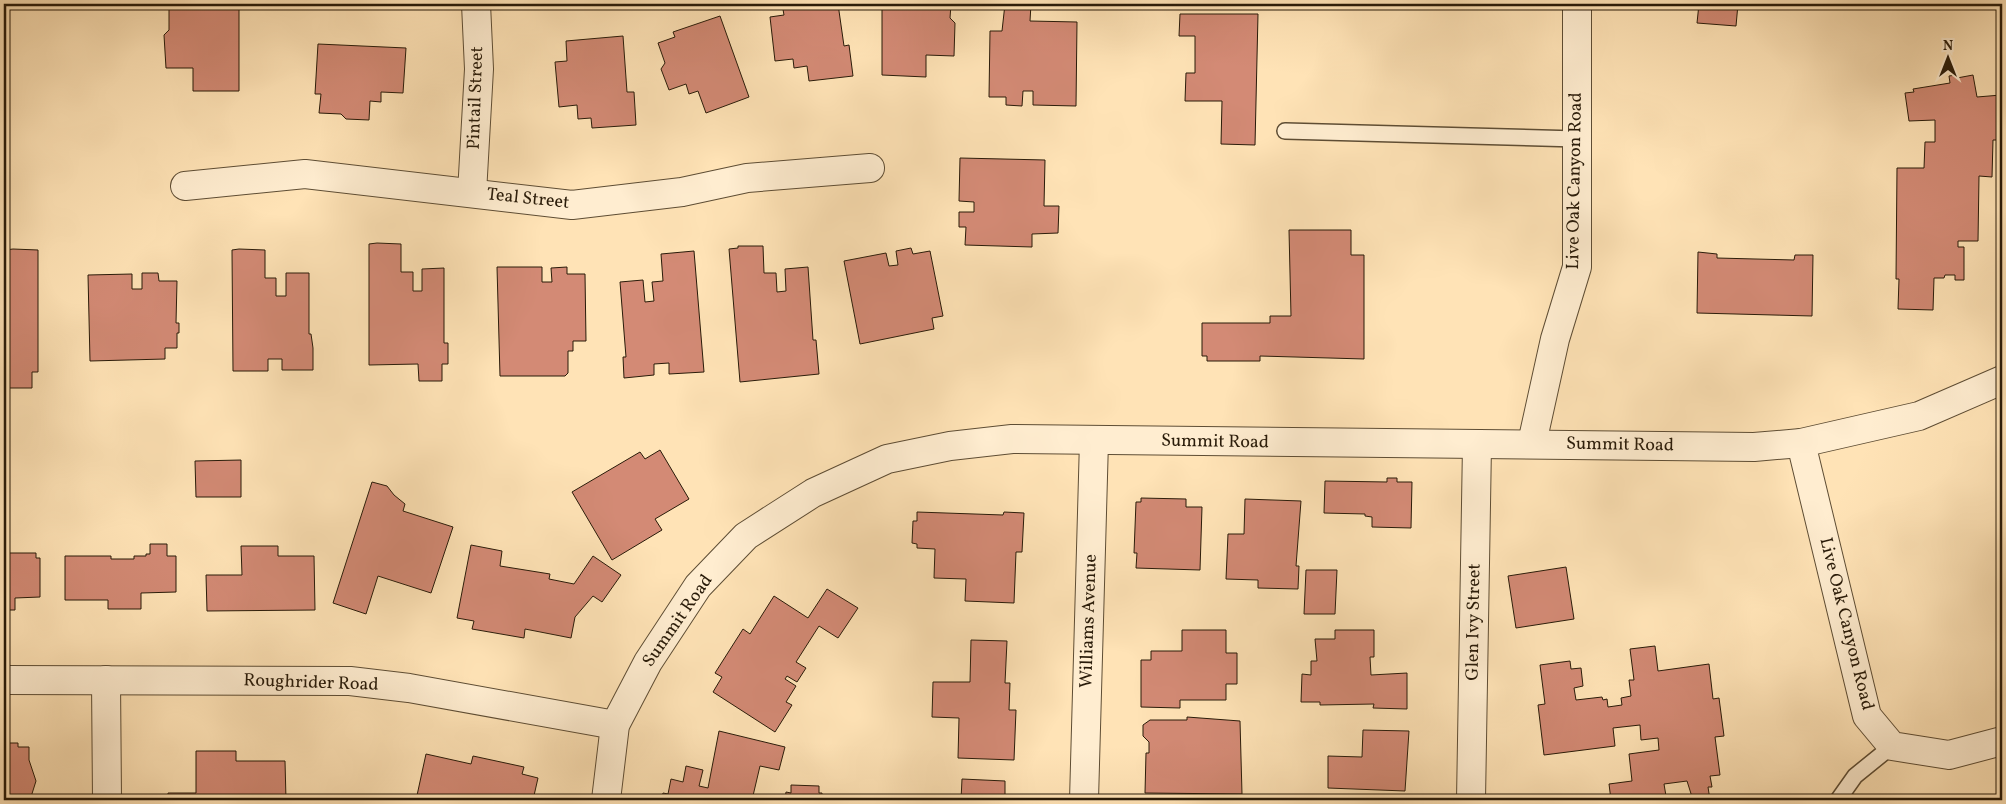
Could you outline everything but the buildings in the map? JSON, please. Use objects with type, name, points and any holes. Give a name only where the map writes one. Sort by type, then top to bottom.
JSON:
[{"type":"street","name":"Pintail Street","points":[[472,193],[479,68],[476,4]]},
{"type":"street","name":"Live Oak Canyon Road","points":[[1532,443],[1555,338],[1577,267],[1577,4]]},
{"type":"street","name":"Teal Street","points":[[185,186],[305,174],[572,205],[682,192],[747,178],[870,168]]},
{"type":"street","name":"Summit Road","points":[[606,800],[615,725],[648,662],[698,586],[746,536],[813,493],[887,459],[950,446],[1012,439],[1476,445],[1532,443],[1754,447],[1801,443],[1919,416],[2002,380]]},
{"type":"street","name":"Williams Avenue","points":[[1084,800],[1094,441]]},
{"type":"street","name":"Live Oak Canyon Road","points":[[1801,443],[1867,716],[1892,746]]},
{"type":"street","name":"Glen Ivy Street","points":[[1471,800],[1476,445]]},
{"type":"street","name":"Roughrider Road","points":[[4,680],[350,681],[409,688],[615,725]]},
{"type":"street","points":[[106,680],[107,800]]},
{"type":"street","points":[[1892,746],[1949,755],[2002,741]]},
{"type":"lane","points":[[1284,131],[1577,139]]},
{"type":"lane","points":[[1838,800],[1854,776],[1892,746]]}]
